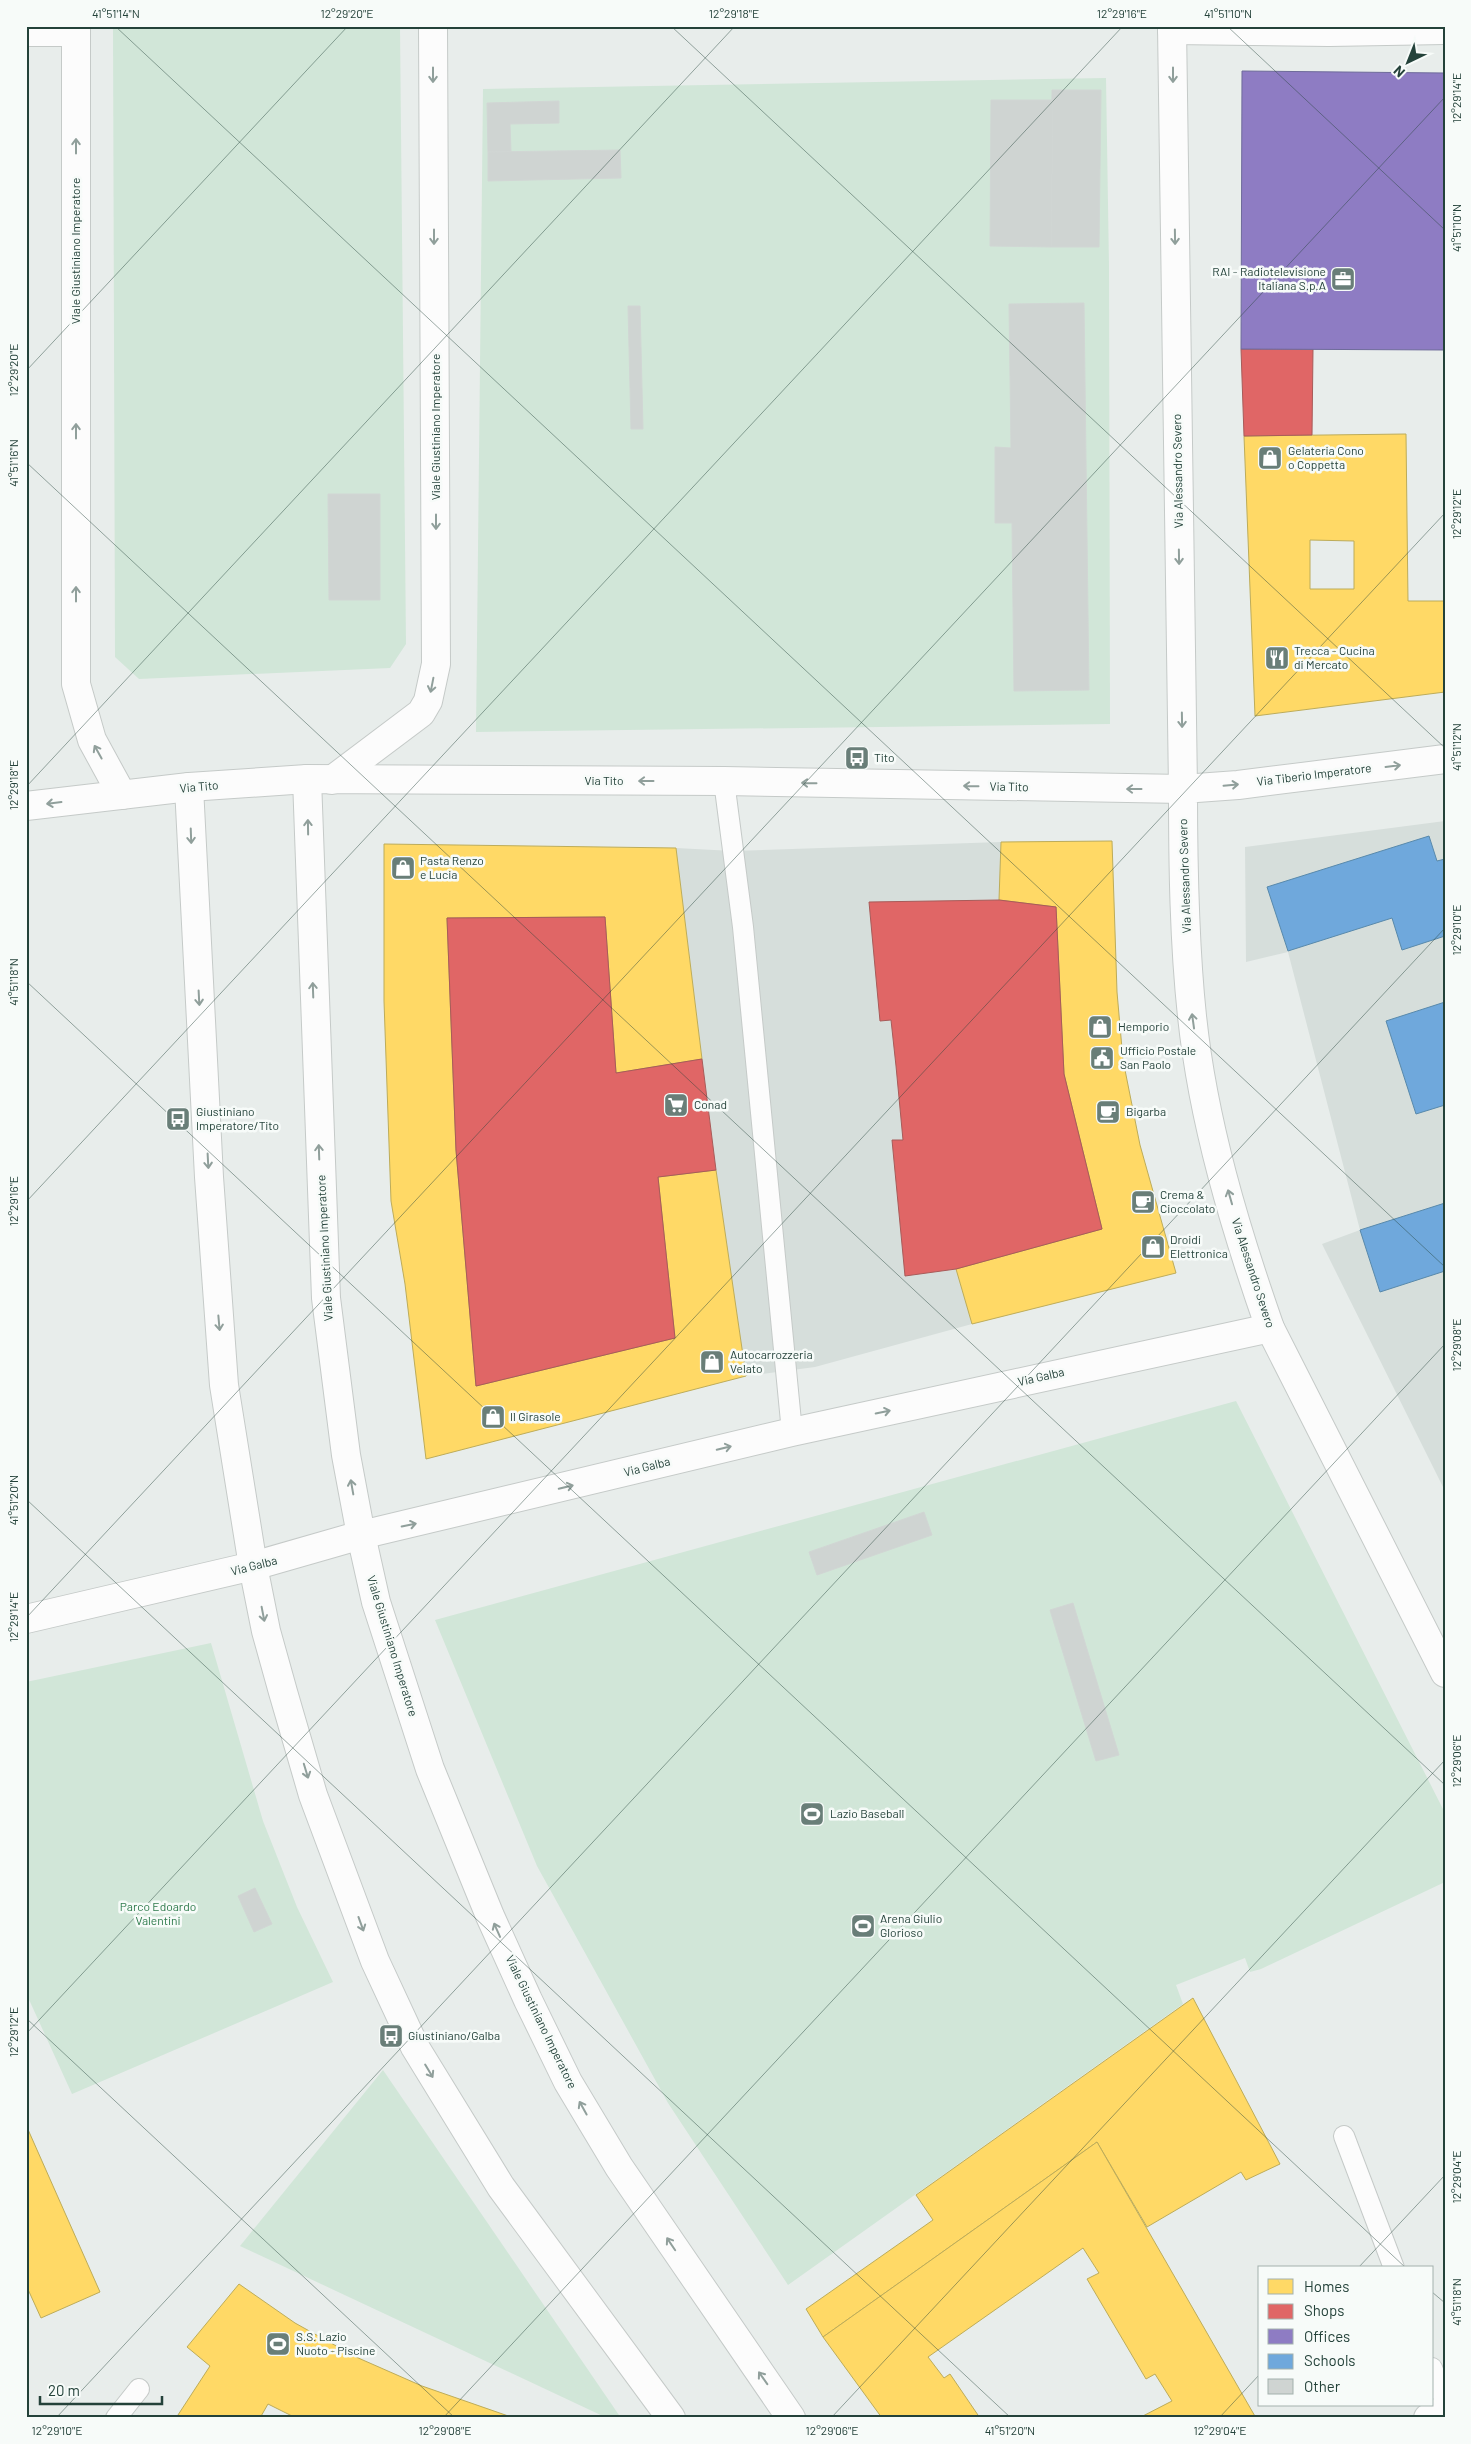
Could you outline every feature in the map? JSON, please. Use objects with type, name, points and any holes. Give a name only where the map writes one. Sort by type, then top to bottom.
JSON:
[{"type":"street","name":"Viale Giustiniano Imperatore","points":[[433,26],[436,664],[428,701],[420,713],[320,780],[326,1298],[335,1378],[361,1535],[376,1602],[430,1769],[528,2000],[568,2082],[619,2167],[791,2418]]},
{"type":"street","points":[[1172,28],[1329,32],[1445,30]]},
{"type":"street","name":"Via Alessandro Severo","points":[[1172,28],[1183,789],[1188,951],[1192,1016],[1198,1058],[1221,1169],[1270,1328],[1445,1673]]},
{"type":"street","name":"Viale Giustiniano Imperatore","points":[[76,31],[76,684],[92,740],[122,795]]},
{"type":"street","name":"Via Tiberio Imperatore","points":[[1183,789],[1238,785],[1445,759]]},
{"type":"street","name":"Via Tito","points":[[26,806],[189,787],[320,780],[724,781],[1183,789]]},
{"type":"street","points":[[189,787],[216,1290],[224,1385],[253,1566],[266,1631],[313,1795],[375,1961],[415,2046],[501,2187],[671,2418]]},
{"type":"street","name":"Via Galba","points":[[26,1619],[253,1566],[361,1535],[792,1432],[1270,1328]]},
{"type":"street","points":[[1428,2418],[1445,2409]]},
{"type":"lane","points":[[26,36],[76,31]]},
{"type":"lane","points":[[724,781],[743,927],[792,1432]]},
{"type":"lane","points":[[1344,2136],[1393,2266]]},
{"type":"lane","points":[[1434,2373],[1445,2401]]},
{"type":"lane","points":[[116,2418],[139,2388]]},
{"type":"shaded area","points":[[1445,821],[1445,1491],[1322,1244],[1360,1230],[1288,952],[1246,962],[1245,847]]},
{"type":"shaded area","points":[[1001,842],[999,900],[957,1269],[972,1324],[815,1367],[746,1376],[716,1171],[676,848],[733,851]]},
{"type":"green space","points":[[113,26],[400,26],[406,644],[390,668],[139,679],[115,657]]},
{"type":"green space","points":[[1106,78],[1109,266],[1110,724],[476,732],[483,89]]},
{"type":"green space","name":"Arena Giulio Glorioso","points":[[1236,1401],[1445,1813],[1445,1882],[1261,1969],[1250,1972],[1245,1958],[1176,1985],[1183,2004],[788,2285],[668,2103],[537,1866],[435,1620]]},
{"type":"green space","name":"Parco Edoardo Valentini","points":[[211,1643],[263,1821],[297,1907],[333,1982],[72,2094],[26,1993],[26,1682]]},
{"type":"green space","points":[[383,2070],[621,2418],[607,2418],[240,2246]]},
{"type":"building: Homes","points":[[1406,434],[1408,601],[1445,601],[1445,692],[1255,716],[1244,436]],"holes":[[[1310,540],[1354,541],[1354,589],[1310,589]]]},
{"type":"building: Homes","points":[[1112,841],[1117,992],[1123,1060],[1140,1145],[1176,1273],[972,1324],[956,1269],[1102,1229],[1064,1074],[1056,907],[999,900],[1001,842]]},
{"type":"building: Homes","points":[[384,844],[676,848],[702,1059],[616,1073],[605,917],[447,918],[456,1150],[476,1386],[675,1338],[658,1177],[716,1170],[746,1376],[426,1459],[405,1284],[391,1201],[384,1001]]},
{"type":"building: Homes","points":[[1193,1998],[1280,2164],[1246,2180],[1241,2172],[1147,2227],[1097,2142],[823,2337],[806,2309],[933,2220],[916,2195]]},
{"type":"building: Homes","points":[[26,2125],[100,2292],[41,2318],[26,2285]]},
{"type":"building: Homes","points":[[1097,2142],[1256,2418],[1139,2418],[1172,2401],[1155,2374],[1146,2379],[1087,2279],[1099,2273],[1083,2248],[928,2357],[944,2378],[950,2374],[980,2418],[882,2418],[823,2337]]},
{"type":"building: Homes","points":[[239,2284],[295,2323],[356,2357],[422,2386],[514,2418],[296,2418],[268,2404],[260,2418],[176,2418],[210,2366],[187,2347]]},
{"type":"building: Shops","points":[[1241,349],[1313,349],[1312,435],[1244,436]]},
{"type":"building: Shops","points":[[999,900],[1056,907],[1064,1074],[1102,1229],[956,1269],[905,1276],[892,1140],[903,1140],[896,1066],[891,1020],[880,1021],[869,902]]},
{"type":"building: Shops","points":[[605,917],[616,1073],[702,1059],[716,1170],[658,1177],[675,1338],[476,1386],[456,1150],[447,918]]},
{"type":"building: Offices","name":"RAI - Radiotelevisione Italiana S.p.A","points":[[1242,71],[1445,73],[1445,350],[1241,349]]},
{"type":"building: Schools","points":[[1429,836],[1437,861],[1445,859],[1445,936],[1402,950],[1392,918],[1288,951],[1267,887]]},
{"type":"building: Schools","points":[[1445,1002],[1445,1105],[1416,1114],[1386,1021]]},
{"type":"building: Schools","points":[[1445,1203],[1445,1271],[1380,1292],[1360,1230]]},
{"type":"building: Other","points":[[1052,90],[1101,90],[1099,247],[1051,247]]},
{"type":"building: Other","points":[[991,100],[1053,100],[1051,247],[990,246]]},
{"type":"building: Other","points":[[559,101],[559,123],[510,124],[511,152],[488,152],[487,103]]},
{"type":"building: Other","points":[[620,150],[621,178],[488,181],[488,152]]},
{"type":"building: Other","points":[[1084,303],[1089,690],[1014,691],[1012,523],[995,523],[995,447],[1011,448],[1009,304]]},
{"type":"building: Other","points":[[628,306],[640,306],[643,429],[631,429]]},
{"type":"building: Other","points":[[328,494],[380,494],[380,600],[329,600]]},
{"type":"building: Other","points":[[924,1512],[932,1535],[817,1575],[809,1552]]},
{"type":"building: Other","points":[[1073,1603],[1119,1755],[1096,1761],[1050,1610]]},
{"type":"building: Other","points":[[255,1888],[272,1924],[254,1932],[238,1896]]},
{"type":"place","name":"RAI - Radiotelevisione Italiana S.p.A","points":[[1343,279]]},
{"type":"place","name":"Gelateria Cono o Coppetta","points":[[1270,458]]},
{"type":"place","name":"Trecca - Cucina di Mercato","points":[[1277,658]]},
{"type":"place","name":"Tito","points":[[857,758]]},
{"type":"place","name":"Pasta Renzo e Lucia","points":[[403,868]]},
{"type":"place","name":"Hemporio","points":[[1100,1027]]},
{"type":"place","name":"Ufficio Postale San Paolo","points":[[1102,1058]]},
{"type":"place","name":"Conad","points":[[676,1105]]},
{"type":"place","name":"Bigarba","points":[[1108,1112]]},
{"type":"place","name":"Giustiniano Imperatore/Tito","points":[[178,1119]]},
{"type":"place","name":"Crema & Cioccolato","points":[[1143,1202]]},
{"type":"place","name":"Droidi Elettronica","points":[[1153,1247]]},
{"type":"place","name":"Autocarrozzeria Velato","points":[[712,1362]]},
{"type":"place","name":"Il Girasole","points":[[493,1417]]},
{"type":"place","name":"Lazio Baseball","points":[[812,1814]]},
{"type":"place","name":"Arena Giulio Glorioso","points":[[863,1926]]},
{"type":"place","name":"Giustiniano/Galba","points":[[391,2036]]},
{"type":"place","name":"S.S. Lazio Nuoto - Piscine","points":[[278,2344]]}]
